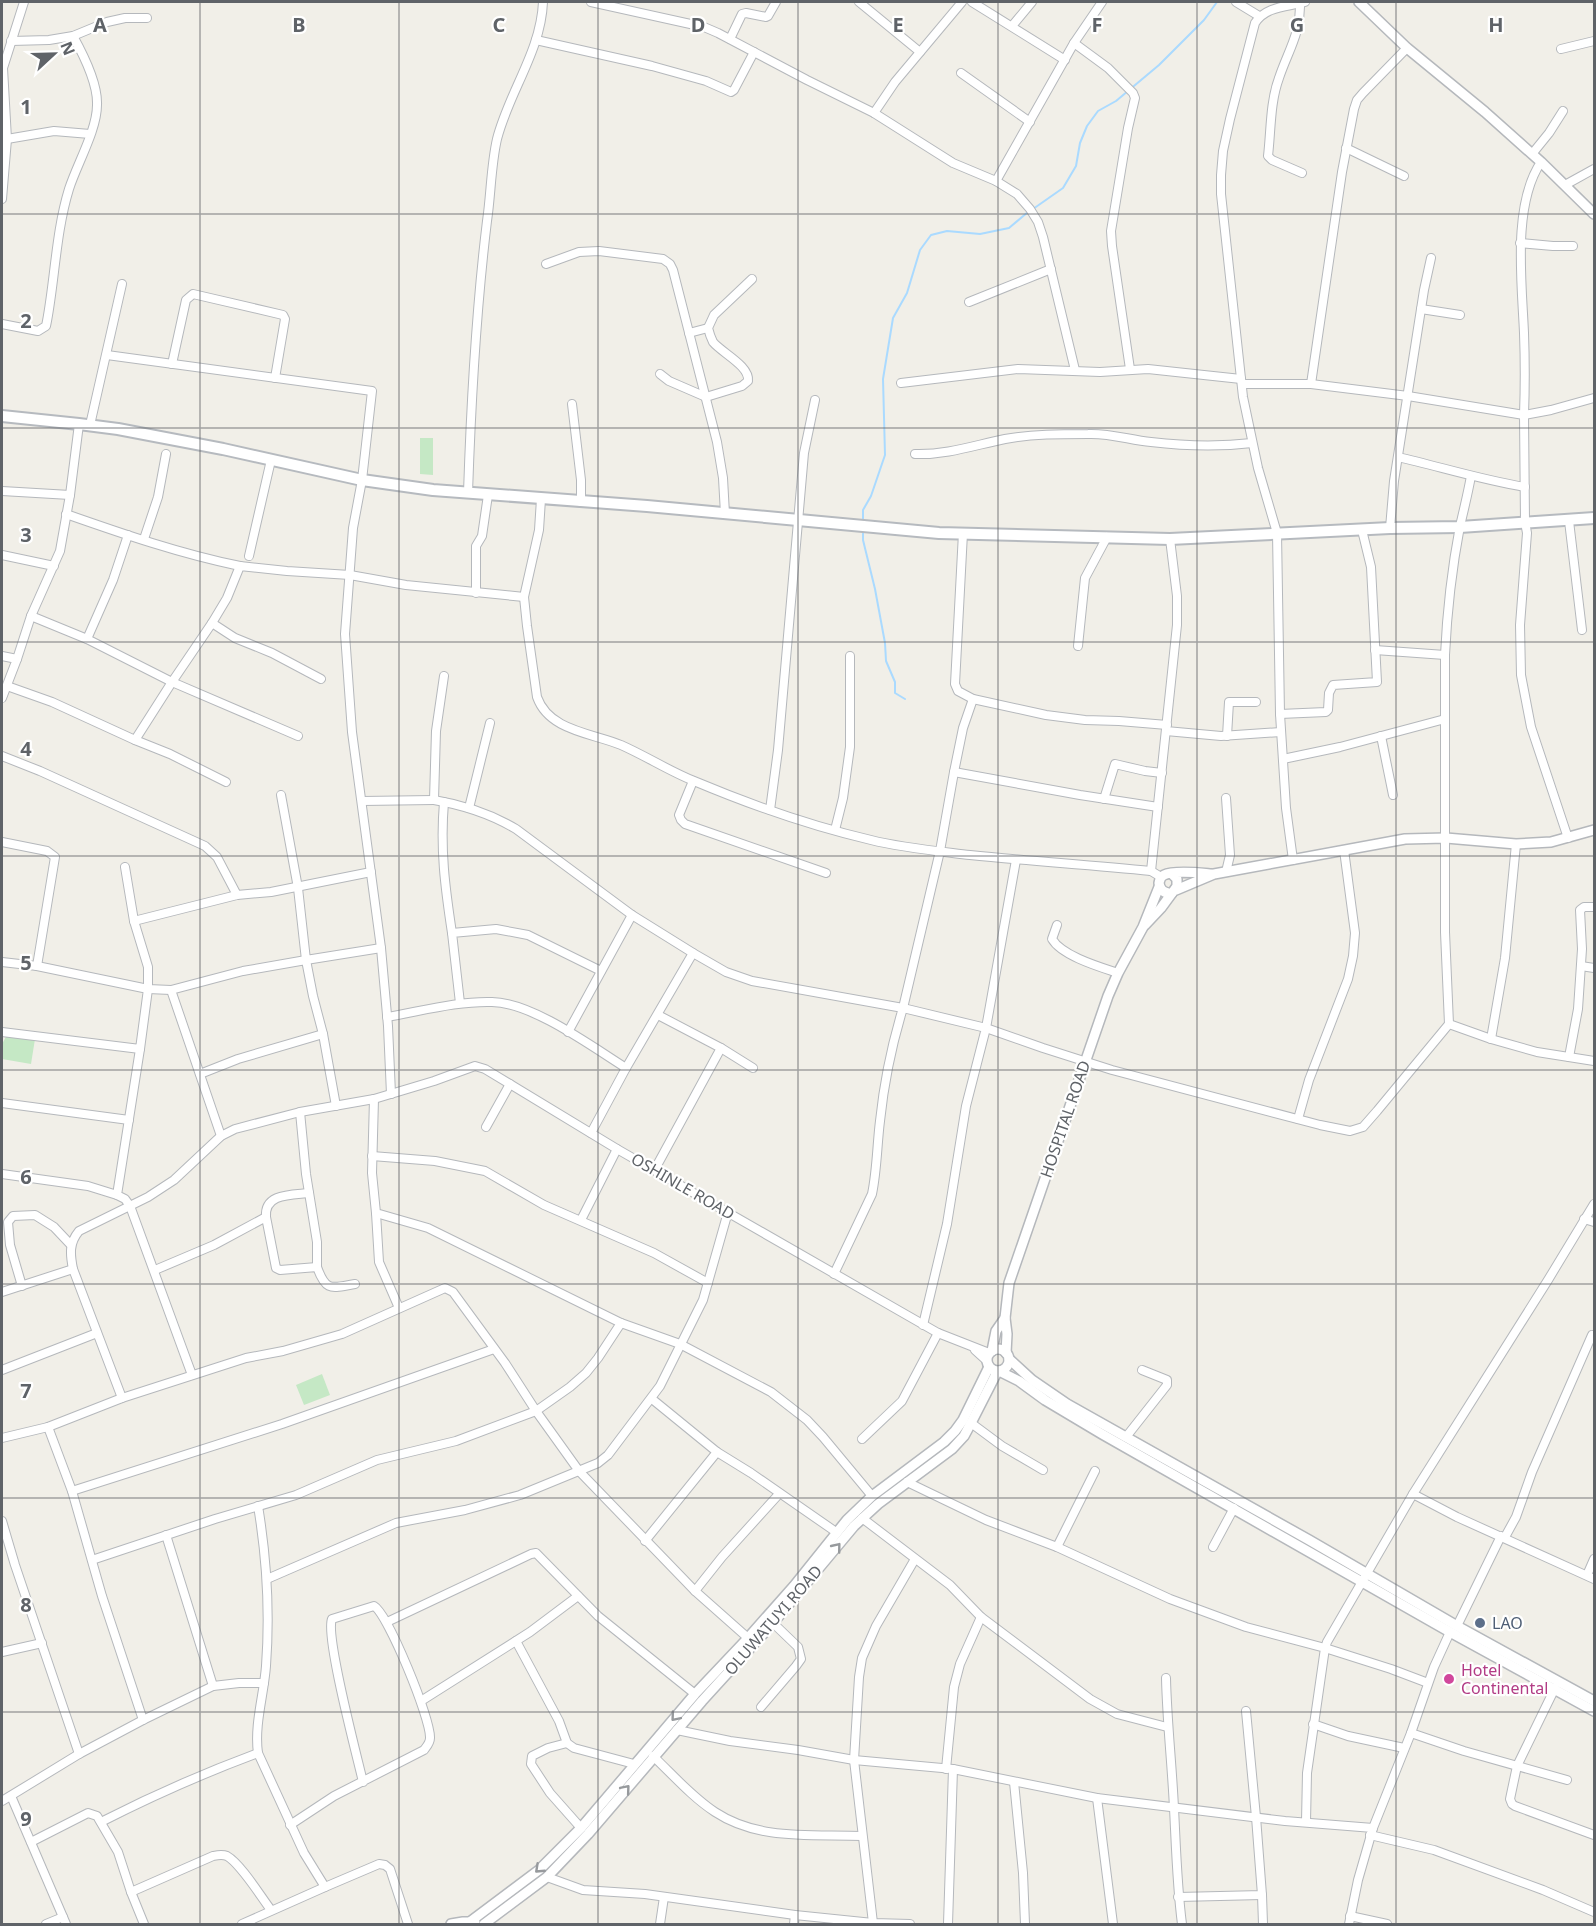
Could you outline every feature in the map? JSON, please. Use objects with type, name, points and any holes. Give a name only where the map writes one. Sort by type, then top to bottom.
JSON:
[{"type":"main road","points":[[2,416],[85,424],[362,480],[468,493],[963,533],[1170,539],[1390,528],[1460,527],[1594,518]]},
{"type":"street","points":[[2,199],[7,139],[3,59],[24,2]]},
{"type":"street","points":[[468,493],[478,293],[495,150],[507,110],[536,40],[543,2]]},
{"type":"street","points":[[591,2],[704,27],[874,113],[953,163],[996,181],[1017,195],[1030,209],[1043,237],[1075,370]]},
{"type":"street","points":[[636,11],[638,2]]},
{"type":"street","points":[[730,39],[742,14],[766,17],[776,2]]},
{"type":"street","points":[[859,2],[920,52]]},
{"type":"street","points":[[874,113],[895,82],[962,2]]},
{"type":"street","points":[[972,2],[1065,60]]},
{"type":"street","points":[[1012,26],[1032,2]]},
{"type":"street","points":[[996,181],[1074,42],[1102,2]]},
{"type":"street","points":[[1236,2],[1259,16]]},
{"type":"street","points":[[1293,860],[1286,808],[1280,714],[1277,533],[1252,443],[1241,382],[1221,175],[1230,119],[1255,23],[1259,16],[1269,10],[1303,2],[1298,30],[1278,79],[1268,156],[1302,173]]},
{"type":"street","points":[[1359,2],[1407,48],[1541,162],[1594,213]]},
{"type":"street","points":[[11,41],[49,40],[73,36],[107,22],[125,18],[147,18]]},
{"type":"street","points":[[2,324],[38,331],[46,326],[69,190],[95,123],[98,105],[90,74],[73,36]]},
{"type":"street","points":[[536,40],[652,66],[706,81],[731,92],[754,52]]},
{"type":"street","points":[[1561,49],[1594,41]]},
{"type":"street","points":[[1074,42],[1108,68],[1130,90],[1135,100],[1125,140],[1111,231],[1130,369]]},
{"type":"street","points":[[1311,384],[1346,148],[1354,109],[1358,100],[1407,48]]},
{"type":"street","points":[[961,73],[1030,122]]},
{"type":"street","points":[[1532,154],[1549,134],[1563,111]]},
{"type":"street","points":[[7,139],[54,131],[90,134]]},
{"type":"street","points":[[1346,148],[1404,176]]},
{"type":"street","points":[[1541,162],[1536,170],[1526,202],[1520,243],[1525,362],[1525,522],[1527,533],[1520,625],[1521,675],[1531,727],[1568,838]]},
{"type":"street","points":[[1565,185],[1594,169]]},
{"type":"street","points":[[1520,243],[1573,246]]},
{"type":"street","points":[[546,264],[579,252],[599,251],[663,259],[670,264],[717,442],[723,478],[725,514]]},
{"type":"street","points":[[1390,528],[1394,481],[1431,258]]},
{"type":"street","points":[[969,302],[1051,269]]},
{"type":"street","points":[[660,375],[706,398],[742,386],[748,381],[745,370],[714,342],[708,328],[714,315],[752,279]]},
{"type":"street","points":[[2,698],[31,616],[60,551],[85,424],[107,355],[122,285]]},
{"type":"street","points":[[172,364],[186,300],[193,294],[284,316],[275,378]]},
{"type":"street","points":[[1421,309],[1460,315]]},
{"type":"street","points":[[689,333],[708,328]]},
{"type":"street","points":[[107,355],[372,391],[362,480],[355,511],[345,634],[352,732],[381,948],[391,1094]]},
{"type":"street","points":[[901,383],[1018,369],[1100,372],[1148,369],[1241,382],[1311,384],[1408,396],[1524,415],[1594,398]]},
{"type":"street","points":[[770,810],[800,520],[804,453],[815,400]]},
{"type":"street","points":[[572,404],[581,480],[581,502]]},
{"type":"street","points":[[915,454],[936,454],[1022,436],[1074,434],[1114,435],[1149,442],[1210,447],[1252,443]]},
{"type":"street","points":[[144,539],[158,497],[166,454]]},
{"type":"street","points":[[1398,457],[1525,487]]},
{"type":"street","points":[[249,556],[271,460]]},
{"type":"street","points":[[362,801],[434,800],[469,808],[497,818],[516,829],[632,915],[726,972],[752,981],[903,1008],[986,1028],[1085,1061],[1338,1130],[1356,1130],[1363,1127],[1449,1024],[1445,932],[1446,625],[1460,527],[1471,476]]},
{"type":"street","points":[[2,491],[70,495]]},
{"type":"street","points":[[476,592],[476,546],[482,536],[488,495]]},
{"type":"street","points":[[542,499],[539,530],[524,597],[533,671],[541,708],[560,723],[578,732],[626,747],[693,781],[770,810],[871,840],[940,851],[1151,871],[1175,876],[1178,883],[1174,891],[1143,927]]},
{"type":"street","points":[[66,514],[128,536],[240,566],[350,575],[406,585],[524,597]]},
{"type":"street","points":[[1569,521],[1582,630]]},
{"type":"street","points":[[1280,714],[1326,712],[1329,693],[1333,685],[1377,682],[1371,567],[1362,530]]},
{"type":"street","points":[[963,533],[954,684],[958,691],[973,699],[1046,715],[1085,720],[1119,721],[1227,736],[1281,732]]},
{"type":"street","points":[[87,639],[113,580],[128,536]]},
{"type":"street","points":[[1078,646],[1085,578],[1107,537]]},
{"type":"street","points":[[1151,871],[1178,625],[1170,539]]},
{"type":"street","points":[[2,555],[54,566]]},
{"type":"street","points":[[135,740],[212,623],[240,566]]},
{"type":"street","points":[[31,616],[87,639],[172,682],[298,736]]},
{"type":"street","points":[[212,623],[235,638],[272,653],[321,679]]},
{"type":"street","points":[[1375,650],[1445,655]]},
{"type":"street","points":[[2,656],[16,659]]},
{"type":"street","points":[[835,830],[843,798],[850,747],[850,656]]},
{"type":"street","points":[[434,800],[436,731],[444,676]]},
{"type":"street","points":[[7,686],[52,702],[194,764],[226,782]]},
{"type":"street","points":[[834,1274],[872,1194],[886,1075],[940,851],[963,728],[973,699]]},
{"type":"street","points":[[1227,736],[1230,702],[1256,702]]},
{"type":"street","points":[[1283,759],[1340,747],[1444,719]]},
{"type":"street","points":[[469,808],[490,723]]},
{"type":"street","points":[[1381,736],[1393,795]]},
{"type":"street","points":[[2,756],[205,846],[217,857],[237,895]]},
{"type":"street","points":[[1104,799],[1115,764],[1162,773]]},
{"type":"street","points":[[954,772],[1158,807]]},
{"type":"street","points":[[693,781],[679,815],[685,824],[826,873]]},
{"type":"street","points":[[281,795],[298,888],[306,960],[336,1106]]},
{"type":"street","points":[[1226,798],[1230,855],[1226,872]]},
{"type":"street","points":[[444,802],[443,868],[460,1003]]},
{"type":"street","points":[[1143,927],[1159,883],[1166,875],[1184,872],[1214,874],[1405,839],[1446,838],[1516,844],[1551,842],[1594,830]]},
{"type":"street","points":[[2,842],[47,851],[55,857],[37,966]]},
{"type":"street","points":[[1491,1039],[1505,958],[1516,844]]},
{"type":"street","points":[[1298,1119],[1310,1080],[1348,979],[1353,956],[1355,933],[1344,850]]},
{"type":"street","points":[[923,1324],[947,1224],[966,1106],[986,1028],[1016,860]]},
{"type":"street","points":[[117,1195],[148,989],[148,967],[134,921],[125,867]]},
{"type":"street","points":[[134,921],[237,895],[298,888],[371,872]]},
{"type":"street","points":[[1159,887],[1164,892],[1174,891],[1214,874]]},
{"type":"street","points":[[1569,1057],[1578,1009],[1581,966],[1580,910],[1584,907],[1594,907]]},
{"type":"street","points":[[568,1032],[632,915]]},
{"type":"street","points":[[1057,925],[1052,939],[1060,949],[1118,973]]},
{"type":"street","name":"HOSPITAL ROAD","points":[[1005,1318],[1010,1283],[1085,1061],[1118,973],[1143,927]]},
{"type":"street","points":[[452,933],[496,929],[528,935],[601,971]]},
{"type":"street","points":[[2,962],[37,966],[148,989],[171,990],[243,971],[381,948]]},
{"type":"street","points":[[591,1133],[693,953]]},
{"type":"street","points":[[1581,966],[1594,968]]},
{"type":"street","points":[[122,1398],[73,1269],[70,1253],[73,1238],[79,1231],[148,1197],[174,1180],[221,1136],[171,990]]},
{"type":"street","points":[[387,1017],[460,1003],[493,1002],[516,1006],[568,1032],[626,1068]]},
{"type":"street","points":[[658,1014],[753,1068]]},
{"type":"street","points":[[1449,1024],[1537,1052],[1594,1061]]},
{"type":"street","points":[[2,1032],[140,1049]]},
{"type":"street","points":[[200,1074],[238,1059],[323,1034]]},
{"type":"street","points":[[655,1169],[721,1048]]},
{"type":"street","name":"OSHINLE ROAD","points":[[221,1136],[235,1129],[300,1112],[374,1099],[480,1066],[617,1149],[938,1333],[971,1347],[992,1362]]},
{"type":"street","points":[[486,1127],[510,1084]]},
{"type":"street","points":[[374,1099],[372,1156],[379,1262],[399,1308]]},
{"type":"street","points":[[2,1103],[129,1120]]},
{"type":"street","points":[[300,1112],[317,1242],[317,1267],[322,1281],[327,1286],[355,1284]]},
{"type":"street","points":[[580,1220],[617,1149]]},
{"type":"street","points":[[372,1156],[435,1161],[485,1171],[544,1205],[654,1253],[708,1284]]},
{"type":"street","points":[[2,1174],[88,1186],[125,1199],[130,1206],[155,1270],[192,1375]]},
{"type":"street","points":[[309,1193],[273,1198],[266,1210],[266,1217],[276,1269],[317,1267]]},
{"type":"street","points":[[1306,1822],[1307,1773],[1325,1648],[1413,1494],[1594,1203]]},
{"type":"street","points":[[267,1580],[396,1523],[465,1510],[520,1495],[579,1471],[608,1455],[660,1386],[703,1300],[728,1212]]},
{"type":"street","points":[[376,1214],[428,1228],[621,1323],[680,1344],[771,1392],[824,1437],[872,1496]]},
{"type":"street","points":[[22,1286],[10,1245],[9,1218],[35,1215],[54,1227],[71,1245]]},
{"type":"street","points":[[155,1270],[214,1245],[266,1217]]},
{"type":"street","points":[[1584,1219],[1594,1222]]},
{"type":"street","points":[[2,1292],[73,1269]]},
{"type":"street","points":[[2,1438],[48,1427],[122,1398],[246,1358],[283,1351],[342,1334],[448,1288],[506,1363],[536,1411],[579,1471],[695,1592],[748,1638]]},
{"type":"street","points":[[992,1362],[1007,1367],[1005,1318]]},
{"type":"street","points":[[992,1362],[996,1331],[1005,1318]]},
{"type":"street","points":[[92,1560],[296,1495],[377,1460],[456,1441],[536,1411],[586,1373],[621,1323]]},
{"type":"street","points":[[2,1370],[97,1333]]},
{"type":"street","points":[[862,1439],[902,1401],[938,1333]]},
{"type":"street","points":[[1386,1924],[1349,1920],[1372,1831],[1428,1683],[1454,1627],[1516,1517],[1532,1472],[1592,1335]]},
{"type":"street","points":[[72,1491],[282,1424],[494,1349]]},
{"type":"street","points":[[1043,1470],[1002,1446],[967,1421],[999,1349],[1032,1380],[1051,1393],[1365,1577],[1594,1701]]},
{"type":"street","points":[[992,1362],[1045,1400],[1102,1434],[1234,1508],[1365,1577]]},
{"type":"street","points":[[1126,1437],[1167,1385],[1167,1380],[1142,1370]]},
{"type":"street","points":[[652,1399],[717,1452],[836,1532]]},
{"type":"street","name":"OLUWATUYI ROAD","points":[[584,1831],[634,1764],[694,1694],[794,1586],[836,1532],[872,1496],[944,1442],[967,1421]]},
{"type":"street","name":"OLUWATUYI ROAD","points":[[584,1831],[773,1623],[848,1532],[906,1482],[952,1449],[964,1436],[967,1421]]},
{"type":"street","points":[[48,1427],[72,1491],[118,1646],[143,1720]]},
{"type":"street","points":[[645,1541],[717,1452]]},
{"type":"street","points":[[1057,1547],[1095,1470]]},
{"type":"street","points":[[906,1482],[986,1520],[1057,1547],[1170,1599],[1219,1618],[1325,1648],[1428,1683]]},
{"type":"street","points":[[695,1592],[722,1557],[779,1494]]},
{"type":"street","points":[[1413,1494],[1457,1517],[1594,1579]]},
{"type":"street","points":[[258,1506],[265,1543],[268,1629],[257,1738],[258,1753],[304,1853],[326,1887]]},
{"type":"street","points":[[1213,1547],[1234,1508]]},
{"type":"street","points":[[862,1518],[950,1585],[981,1617],[1090,1699],[1117,1714],[1167,1727]]},
{"type":"street","points":[[2,1521],[79,1754]]},
{"type":"street","points":[[166,1535],[213,1686]]},
{"type":"street","points":[[387,1622],[536,1553],[598,1616],[694,1694]]},
{"type":"street","points":[[874,1924],[854,1760],[857,1695],[862,1658],[876,1626],[915,1559]]},
{"type":"street","points":[[1587,1575],[1594,1559]]},
{"type":"street","points":[[421,1701],[516,1641],[578,1596]]},
{"type":"street","points":[[290,1825],[334,1796],[363,1782],[424,1750],[429,1743],[427,1720],[421,1701],[387,1622],[379,1608],[374,1606],[333,1619],[331,1623],[331,1636],[340,1681],[363,1782]]},
{"type":"street","points":[[948,1924],[949,1769],[954,1687],[960,1664],[981,1617]]},
{"type":"street","points":[[761,1707],[801,1659],[798,1647],[773,1623]]},
{"type":"street","points":[[1454,1627],[1594,1711]]},
{"type":"street","points":[[516,1641],[545,1694],[567,1743],[574,1748],[634,1764]]},
{"type":"street","points":[[2,1652],[42,1643]]},
{"type":"street","points":[[1166,1678],[1167,1727],[1182,1924]]},
{"type":"street","points":[[2,1801],[79,1754],[213,1686],[264,1683]]},
{"type":"street","points":[[1555,1688],[1517,1766],[1510,1799],[1512,1804],[1594,1835]]},
{"type":"street","points":[[1246,1711],[1263,1924]]},
{"type":"street","points":[[1313,1724],[1348,1736],[1404,1748]]},
{"type":"street","points":[[677,1730],[730,1741],[854,1760],[949,1769],[1097,1798],[1372,1831],[1543,1890],[1594,1912]]},
{"type":"street","points":[[1411,1733],[1567,1780]]},
{"type":"street","points":[[567,1743],[548,1748],[532,1756],[531,1764],[550,1793],[584,1831]]},
{"type":"street","points":[[101,1822],[187,1780],[258,1753]]},
{"type":"street","points":[[653,1756],[704,1804],[730,1821],[781,1835],[862,1836]]},
{"type":"street","points":[[1014,1782],[1026,1924]]},
{"type":"street","points":[[10,1796],[64,1921],[46,1924]]},
{"type":"street","points":[[1097,1798],[1113,1924]]},
{"type":"street","points":[[31,1842],[88,1813],[97,1816],[118,1852],[144,1924]]},
{"type":"street","points":[[451,1924],[471,1921],[483,1924],[547,1877],[584,1831]]},
{"type":"street","points":[[471,1921],[539,1870],[584,1831]]},
{"type":"street","points":[[131,1892],[213,1856],[224,1854],[246,1876],[271,1910]]},
{"type":"street","points":[[242,1924],[379,1864],[390,1869],[408,1924]]},
{"type":"street","points":[[547,1877],[583,1890],[645,1894],[874,1924],[909,1924]]},
{"type":"street","points":[[1179,1897],[1262,1894]]},
{"type":"street","points":[[660,1924],[664,1897]]},
{"type":"street","points":[[794,1924],[795,1915]]},
{"type":"green space","points":[[420,438],[433,438],[433,475],[420,474]]},
{"type":"green space","points":[[7,1035],[35,1039],[31,1064],[2,1059],[2,1044]]},
{"type":"green space","points":[[322,1374],[330,1395],[304,1405],[296,1385]]},
{"type":"waterway","points":[[1033,209],[1063,188],[1076,166],[1080,143],[1087,126],[1098,111],[1116,101],[1159,65],[1204,20],[1217,2]]},
{"type":"waterway","points":[[863,521],[863,510],[871,496],[885,455],[883,379],[893,318],[907,293],[920,250],[931,235],[947,231],[980,234],[1009,228],[1028,212]]},
{"type":"waterway","points":[[863,530],[863,540],[885,643],[886,661],[895,682],[895,693],[905,699]]},
{"type":"place","name":"LAO","points":[[1480,1623]]},
{"type":"place","name":"Hotel Continental","points":[[1449,1679]]}]
